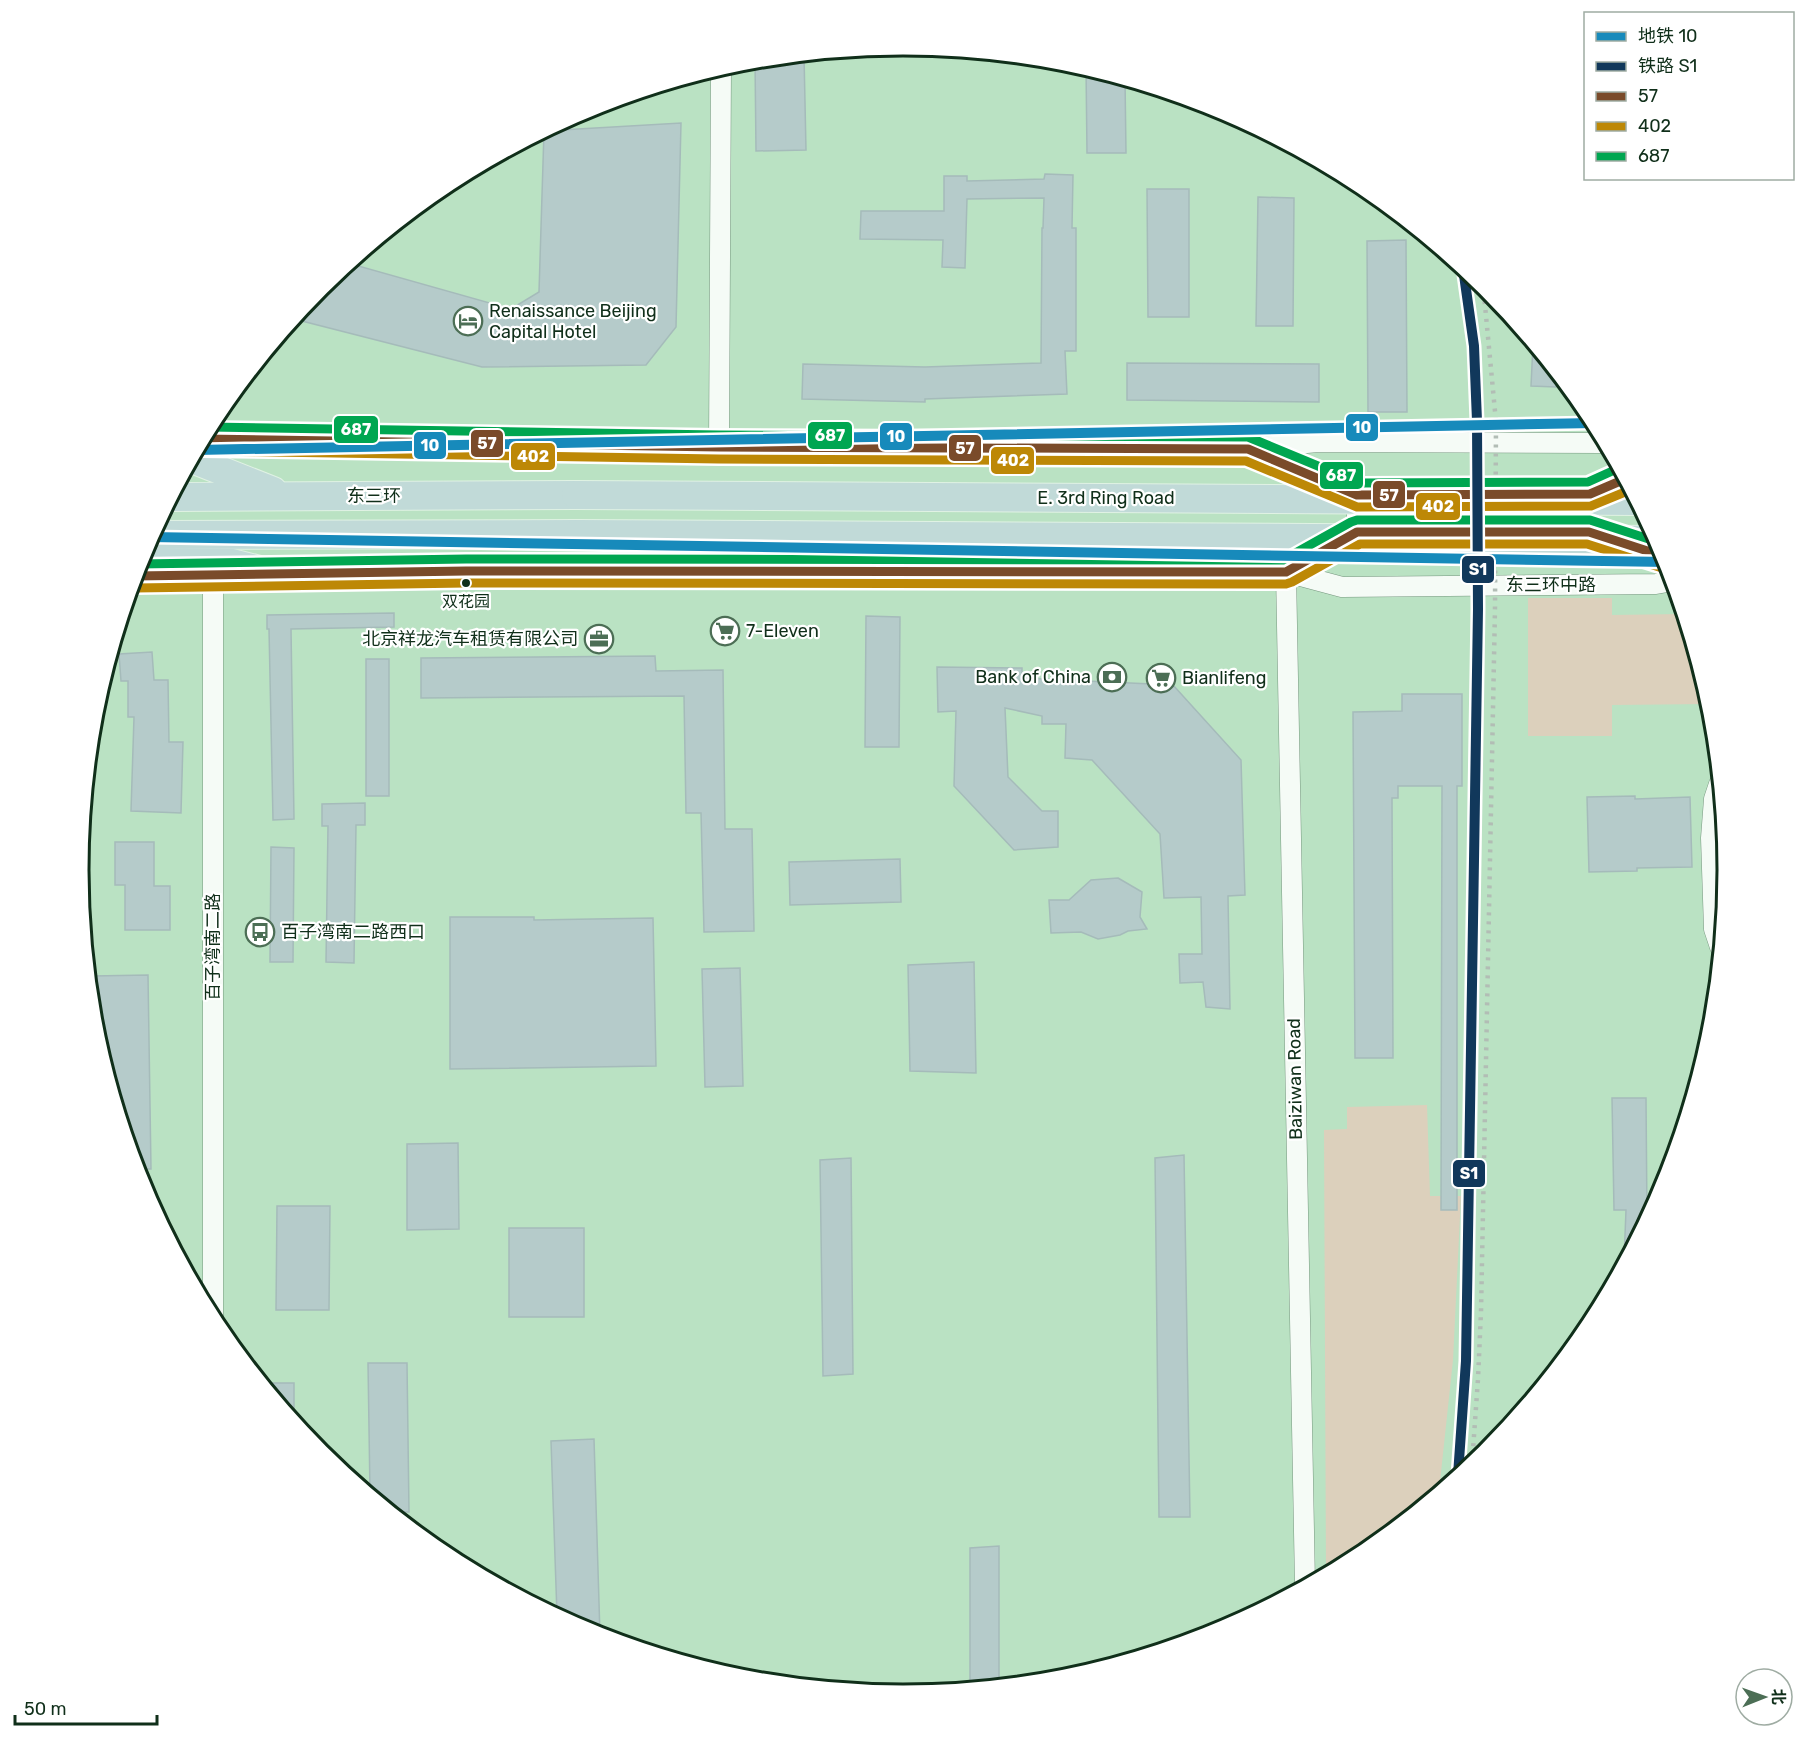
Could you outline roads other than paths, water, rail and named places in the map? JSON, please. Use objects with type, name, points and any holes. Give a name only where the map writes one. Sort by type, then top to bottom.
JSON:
[{"type":"highway","points":[[198,461],[286,496]]},
{"type":"highway","name":"东三环","points":[[179,497],[576,495]]},
{"type":"highway","name":"E. 3rd Ring Road","points":[[576,495],[1629,501]]},
{"type":"highway","points":[[161,535],[578,534],[1647,540]]},
{"type":"highway","points":[[158,543],[275,574]]},
{"type":"street","points":[[719,447],[721,76]]},
{"type":"street","points":[[212,440],[719,447],[1248,449],[1318,442],[1596,443]]},
{"type":"street","points":[[1248,449],[1357,495],[1590,494],[1618,482]]},
{"type":"street","points":[[1590,494],[1590,532]]},
{"type":"street","points":[[1357,495],[1357,532]]},
{"type":"street","name":"东三环中路","points":[[1286,572],[1357,532],[1590,532],[1653,553]]},
{"type":"street","name":"东三环中路","points":[[144,576],[466,571],[1286,572],[1342,587],[1664,583]]},
{"type":"street","name":"Baiziwan Road","points":[[1286,572],[1305,1577]]},
{"type":"street","name":"百子湾南二路","points":[[213,574],[213,1301]]},
{"type":"street","points":[[1714,803],[1711,838],[1714,930]]},
{"type":"railway","points":[[1473,1451],[1481,1312],[1495,608],[1496,422],[1485,300]]},
{"type":"metro line","name":"10","points":[[206,450],[1584,423]]},
{"type":"metro line","name":"10","points":[[160,537],[1656,562]]},
{"type":"rail line","name":"S1","points":[[1459,1464],[1466,1361],[1478,609],[1477,421],[1474,346],[1465,281]]},
{"type":"place","name":"Renaissance Beijing Capital Hotel","points":[[468,321]]},
{"type":"place","name":"双花园","points":[[466,583]]},
{"type":"place","name":"7-Eleven","points":[[725,631]]},
{"type":"place","name":"北京祥龙汽车租赁有限公司","points":[[599,639]]},
{"type":"place","name":"Bank of China","points":[[1112,677]]},
{"type":"place","name":"Bianlifeng","points":[[1161,678]]},
{"type":"place","name":"百子湾南二路西口","points":[[260,932]]}]
